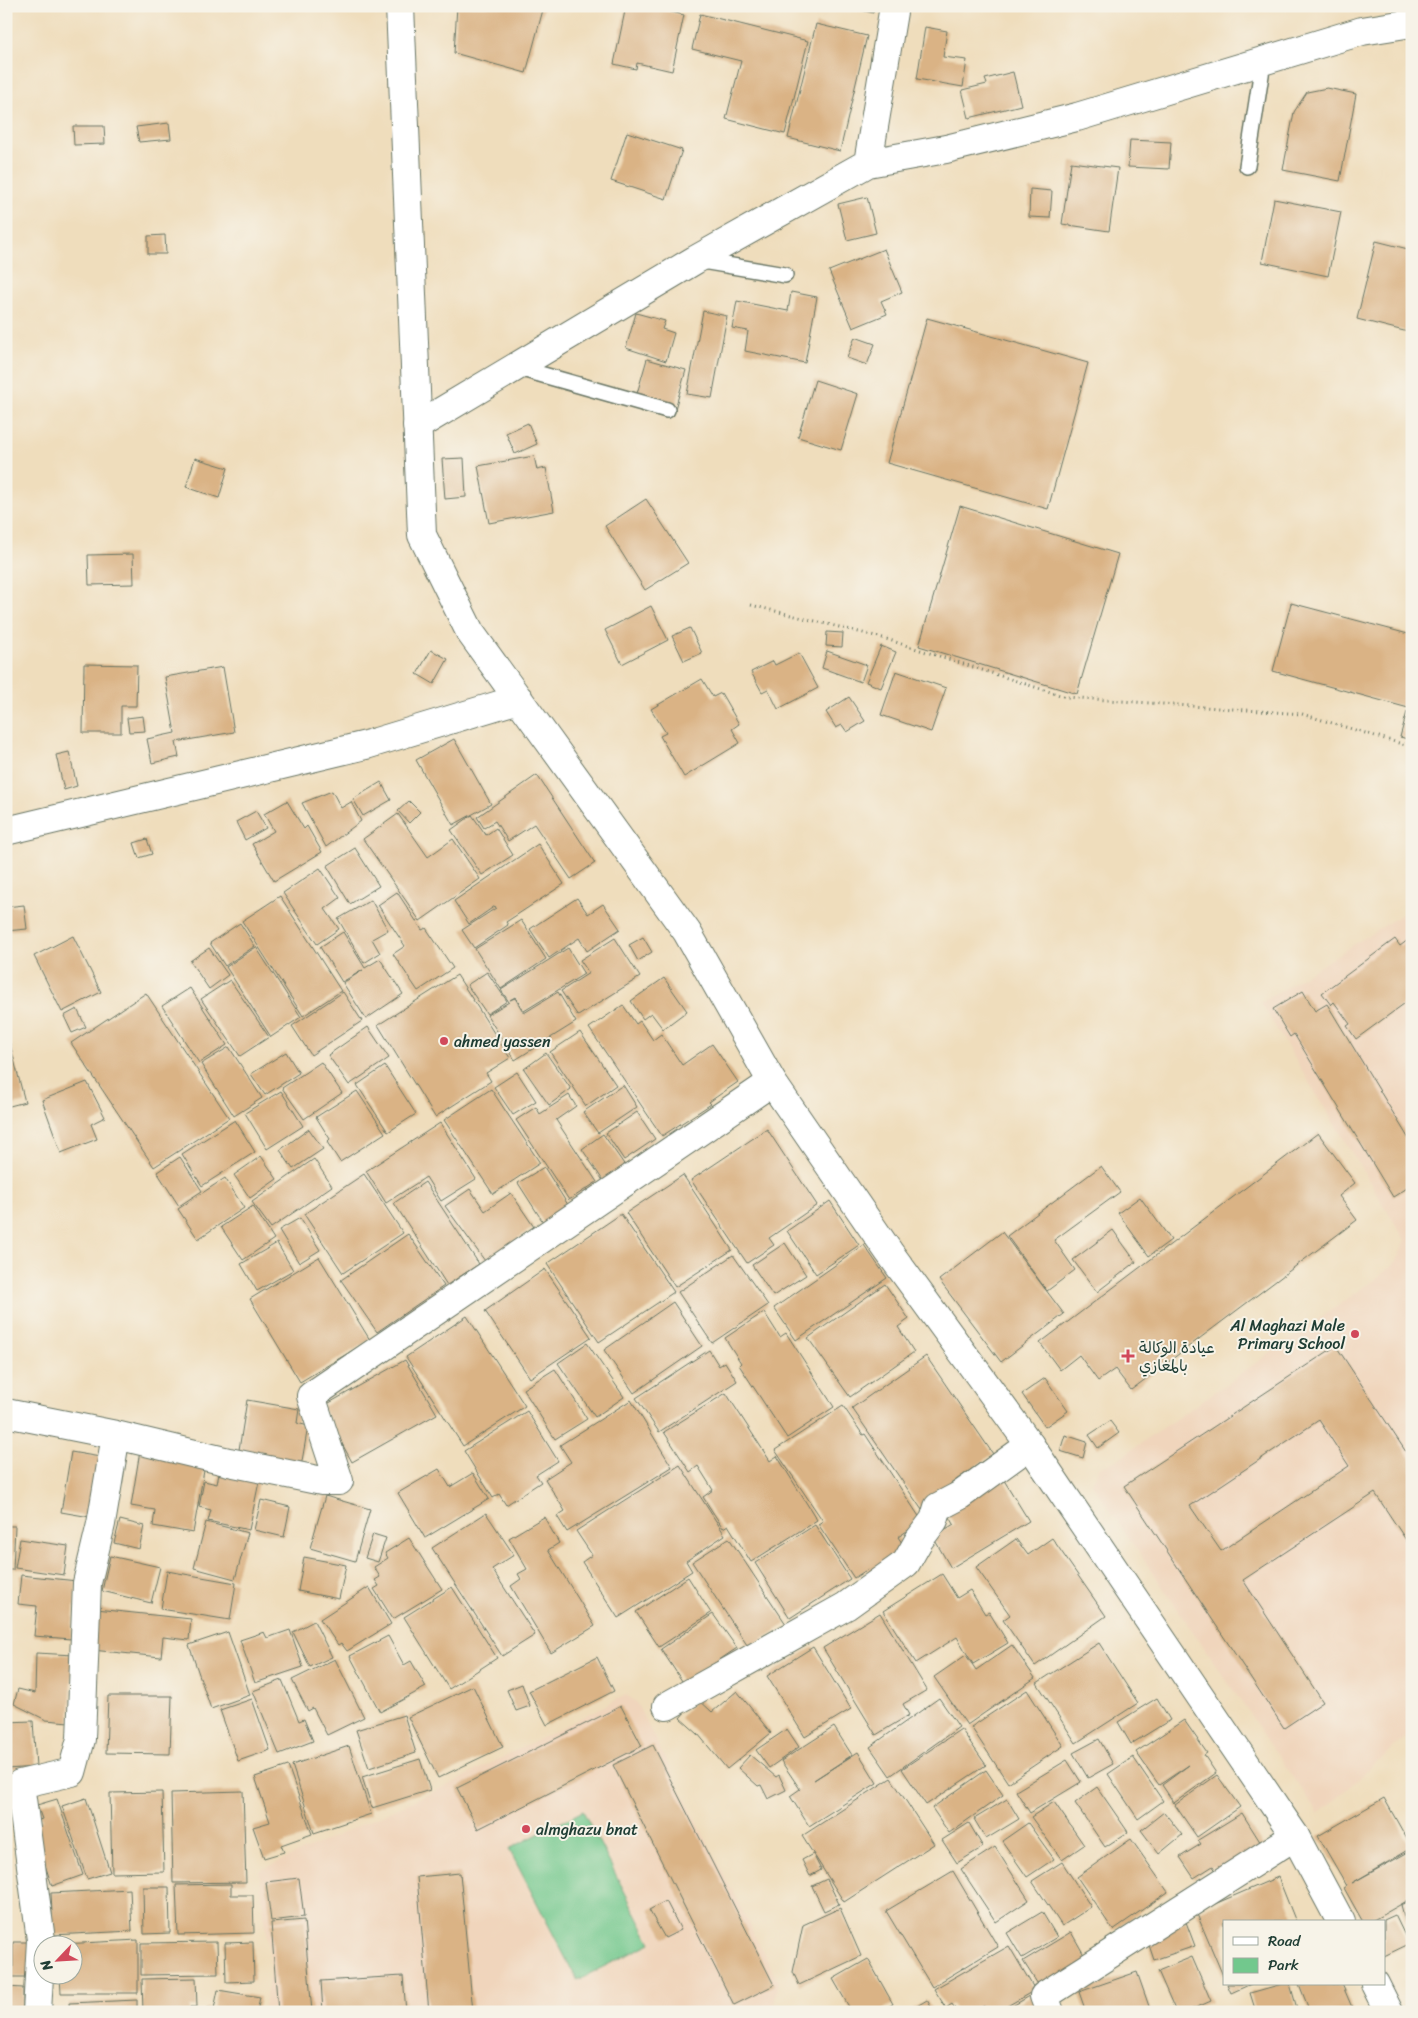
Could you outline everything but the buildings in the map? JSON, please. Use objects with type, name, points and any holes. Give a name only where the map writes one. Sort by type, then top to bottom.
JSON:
[{"type":"street","points":[[400,6],[422,535],[470,632],[687,932],[772,1082],[889,1252],[1030,1445],[1295,1836],[1340,1920]]},
{"type":"street","points":[[868,163],[894,6]]},
{"type":"street","points":[[417,426],[695,260],[868,163],[946,149],[1077,117],[1362,31],[1412,23]]},
{"type":"street","points":[[6,831],[366,745],[519,699]]},
{"type":"street","points":[[6,1413],[116,1435],[229,1462],[322,1480],[339,1481],[311,1396],[772,1082]]},
{"type":"street","points":[[37,2012],[41,1940],[13,1783],[72,1772],[81,1739],[87,1582],[101,1524],[116,1435]]},
{"type":"street","points":[[666,1706],[846,1606],[906,1563],[919,1540],[934,1520],[938,1507],[959,1496],[1030,1445]]},
{"type":"street","points":[[1050,2012],[1044,1996],[1295,1836]]},
{"type":"street","points":[[1376,1986],[1389,2012]]},
{"type":"lane","points":[[1247,166],[1263,62]]},
{"type":"lane","points":[[695,260],[784,276]]},
{"type":"lane","points":[[514,367],[667,410]]},
{"type":"path","points":[[751,606],[883,638],[1066,698],[1302,714],[1412,747]]},
{"type":"shaded area","name":"Al Maghazi Male Primary School","points":[[1412,908],[1412,1732],[1318,1814],[1092,1484],[1099,1468],[1117,1460],[1376,1279],[1397,1261],[1405,1240],[1261,1003]]},
{"type":"shaded area","name":"almghazu bnat","points":[[626,1695],[636,1702],[778,1981],[773,2012],[263,2012],[271,1968],[259,1871],[444,1787]]},
{"type":"green space","points":[[583,1811],[651,1943],[577,1980],[509,1849]]},
{"type":"place","name":"ahmed yassen","points":[[444,1041]]},
{"type":"place","name":"Al Maghazi Male Primary School","points":[[1355,1334]]},
{"type":"place","name":"عيادة الوكالة بالمغازي","points":[[1128,1356]]},
{"type":"place","name":"almghazu bnat","points":[[526,1829]]}]
